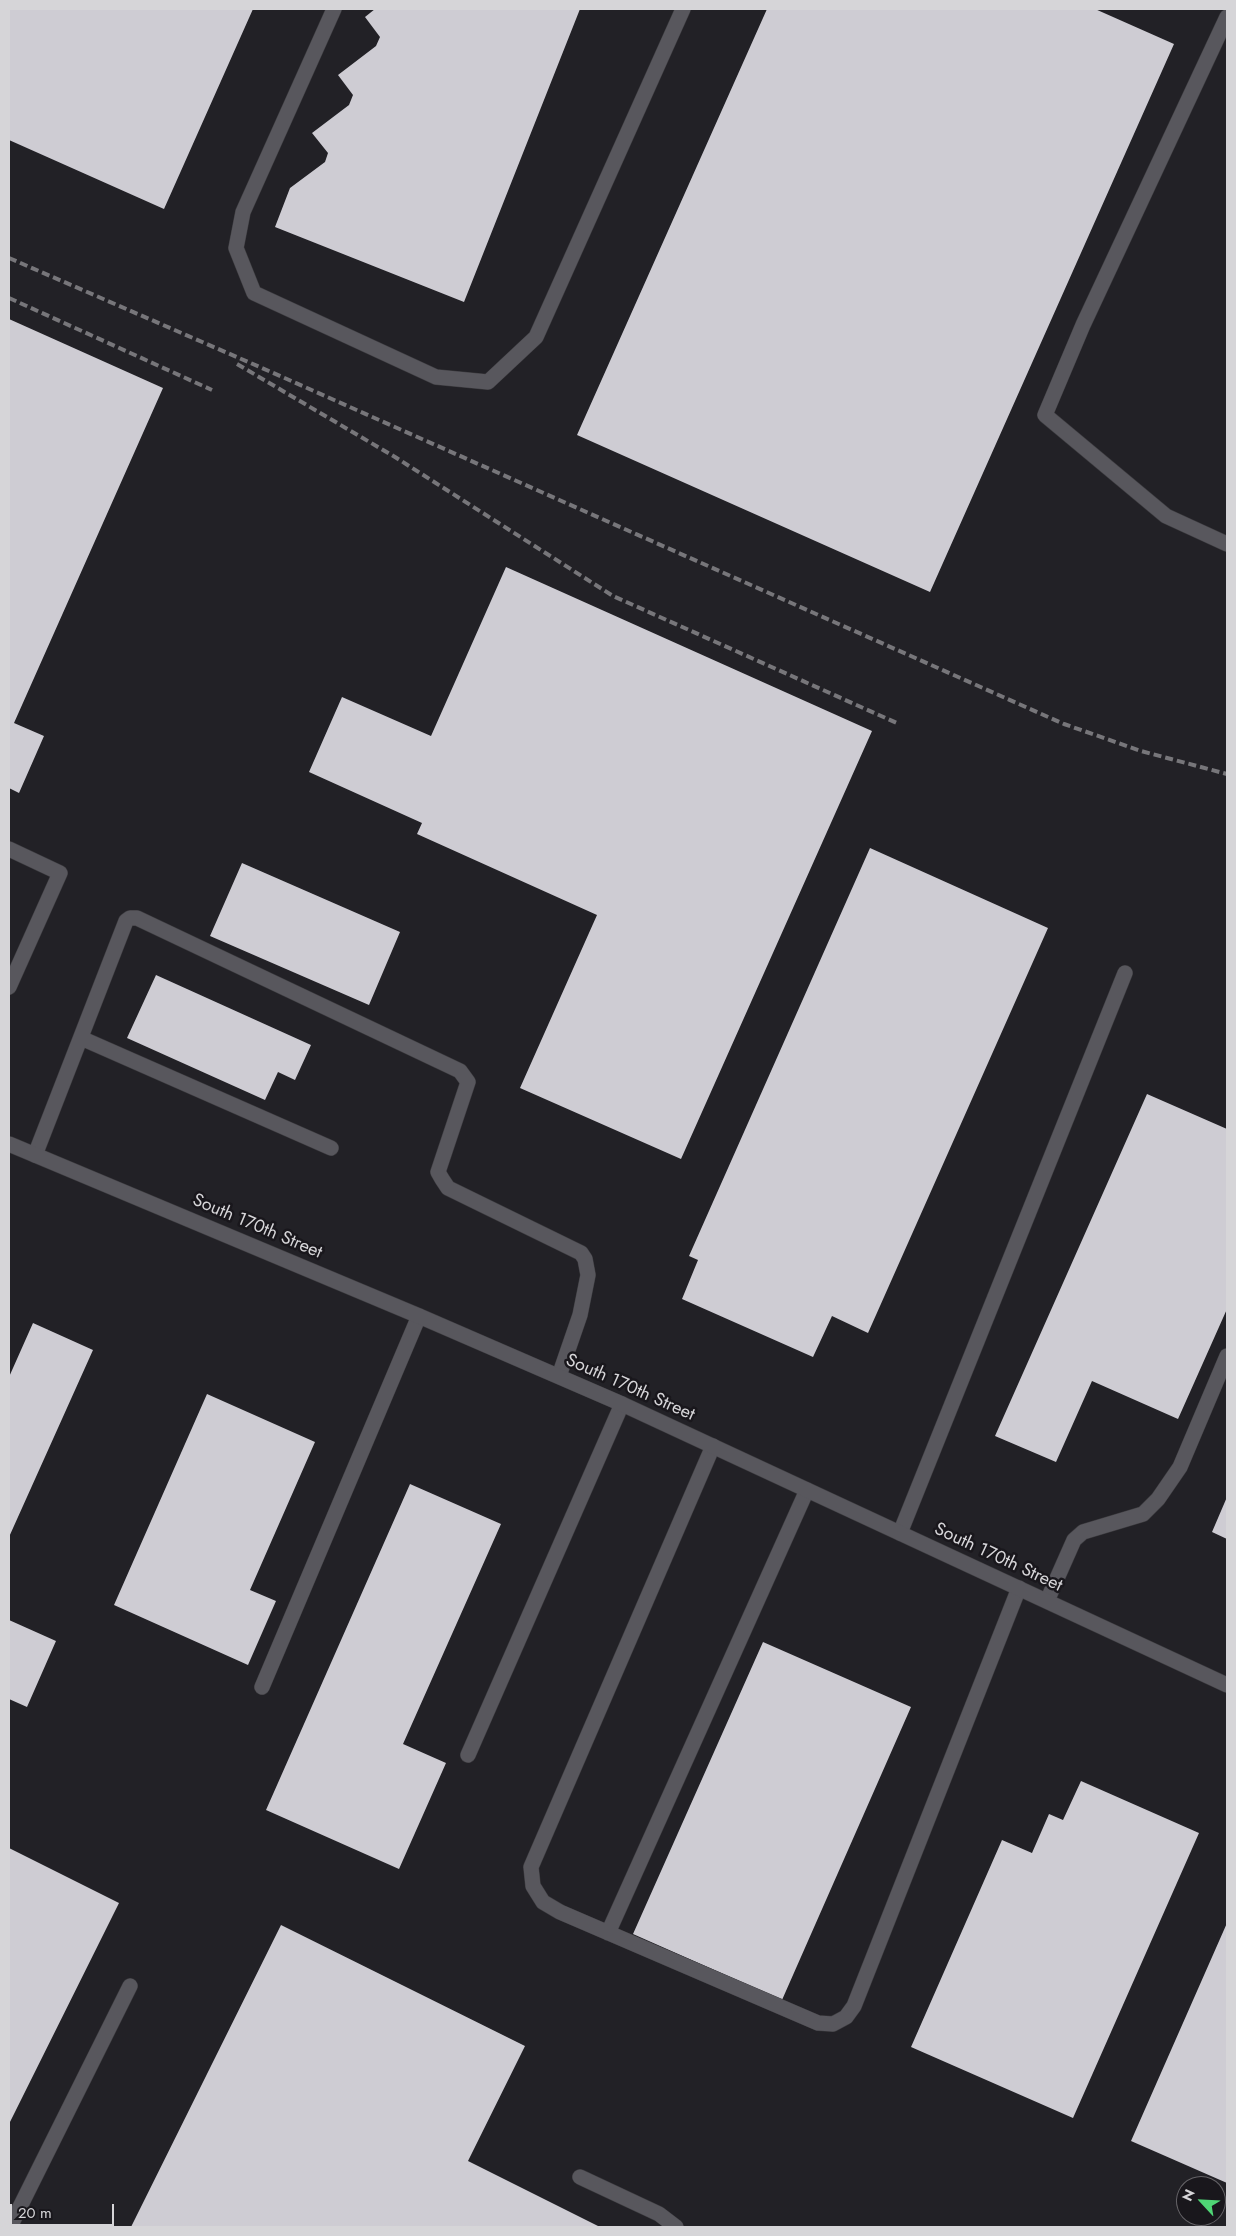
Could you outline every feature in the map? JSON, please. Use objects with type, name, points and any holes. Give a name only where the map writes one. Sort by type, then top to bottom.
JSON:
[{"type":"street","points":[[334,9],[244,212],[236,248],[254,293],[436,377],[488,382],[536,337],[683,9]]},
{"type":"street","points":[[1227,17],[1086,318],[1045,415],[1166,516],[1227,544]]},
{"type":"street","points":[[9,849],[60,873],[12,969],[9,987]]},
{"type":"street","points":[[35,1155],[126,921],[130,918],[137,918],[460,1072],[468,1082],[438,1172],[448,1188],[581,1252],[585,1259],[588,1275],[580,1315],[559,1376]]},
{"type":"street","points":[[900,1532],[1125,973]]},
{"type":"street","points":[[81,1038],[331,1148]]},
{"type":"street","name":"South 170th Street","points":[[9,1144],[559,1376],[900,1532],[1227,1685]]},
{"type":"street","points":[[262,1687],[419,1316]]},
{"type":"street","points":[[1047,1601],[1074,1540],[1083,1532],[1143,1514],[1158,1499],[1180,1467],[1227,1356]]},
{"type":"street","points":[[468,1755],[622,1404]]},
{"type":"street","points":[[713,1446],[531,1867],[533,1886],[543,1902],[608,1933],[818,2023],[833,2024],[846,2017],[854,2006],[1019,1588]]},
{"type":"street","points":[[608,1933],[807,1490]]},
{"type":"street","points":[[10,2227],[130,1986]]},
{"type":"street","points":[[580,2177],[659,2214],[676,2227]]},
{"type":"building","points":[[9,9],[253,9],[164,209],[9,140]]},
{"type":"building","points":[[375,9],[580,9],[464,302],[275,227],[290,188],[325,162],[328,153],[312,133],[349,105],[353,95],[338,75],[376,46],[380,37],[365,17]]},
{"type":"building","points":[[767,9],[1095,9],[1174,44],[930,592],[577,435]]},
{"type":"building","points":[[9,319],[163,388],[14,723],[44,736],[19,793],[9,788]]},
{"type":"building","points":[[506,567],[872,731],[681,1159],[520,1088],[597,915],[417,834],[422,823],[309,772],[342,697],[431,736]]},
{"type":"building","points":[[870,848],[1048,928],[868,1333],[832,1316],[813,1357],[682,1299],[698,1260],[689,1256]]},
{"type":"building","points":[[242,863],[400,932],[369,1005],[210,936]]},
{"type":"building","points":[[156,975],[311,1045],[295,1080],[278,1072],[265,1100],[127,1038]]},
{"type":"building","points":[[1147,1094],[1227,1129],[1227,1309],[1178,1419],[1092,1381],[1056,1462],[995,1436]]},
{"type":"building","points":[[33,1323],[93,1350],[9,1537],[9,1377]]},
{"type":"building","points":[[207,1394],[315,1442],[250,1590],[276,1601],[248,1665],[114,1605]]},
{"type":"building","points":[[410,1484],[501,1524],[403,1744],[446,1763],[399,1869],[266,1810]]},
{"type":"building","points":[[1227,1497],[1227,1539],[1212,1532]]},
{"type":"building","points":[[9,1620],[56,1641],[27,1707],[9,1699]]},
{"type":"building","points":[[763,1642],[911,1707],[782,2000],[633,1934]]},
{"type":"building","points":[[1081,1781],[1199,1833],[1073,2118],[911,2047],[1002,1840],[1032,1853],[1049,1814],[1063,1820]]},
{"type":"building","points":[[9,1848],[119,1903],[9,2124]]},
{"type":"building","points":[[1227,1923],[1227,2183],[1226,2176],[1211,2176],[1131,2141]]},
{"type":"building","points":[[281,1925],[525,2046],[468,2161],[600,2227],[131,2227]]},
{"type":"railway","points":[[9,258],[262,368],[1064,724],[1141,751],[1227,774]]},
{"type":"railway","points":[[9,298],[212,390]]},
{"type":"railway","points":[[237,364],[395,457],[613,596],[899,724]]}]
